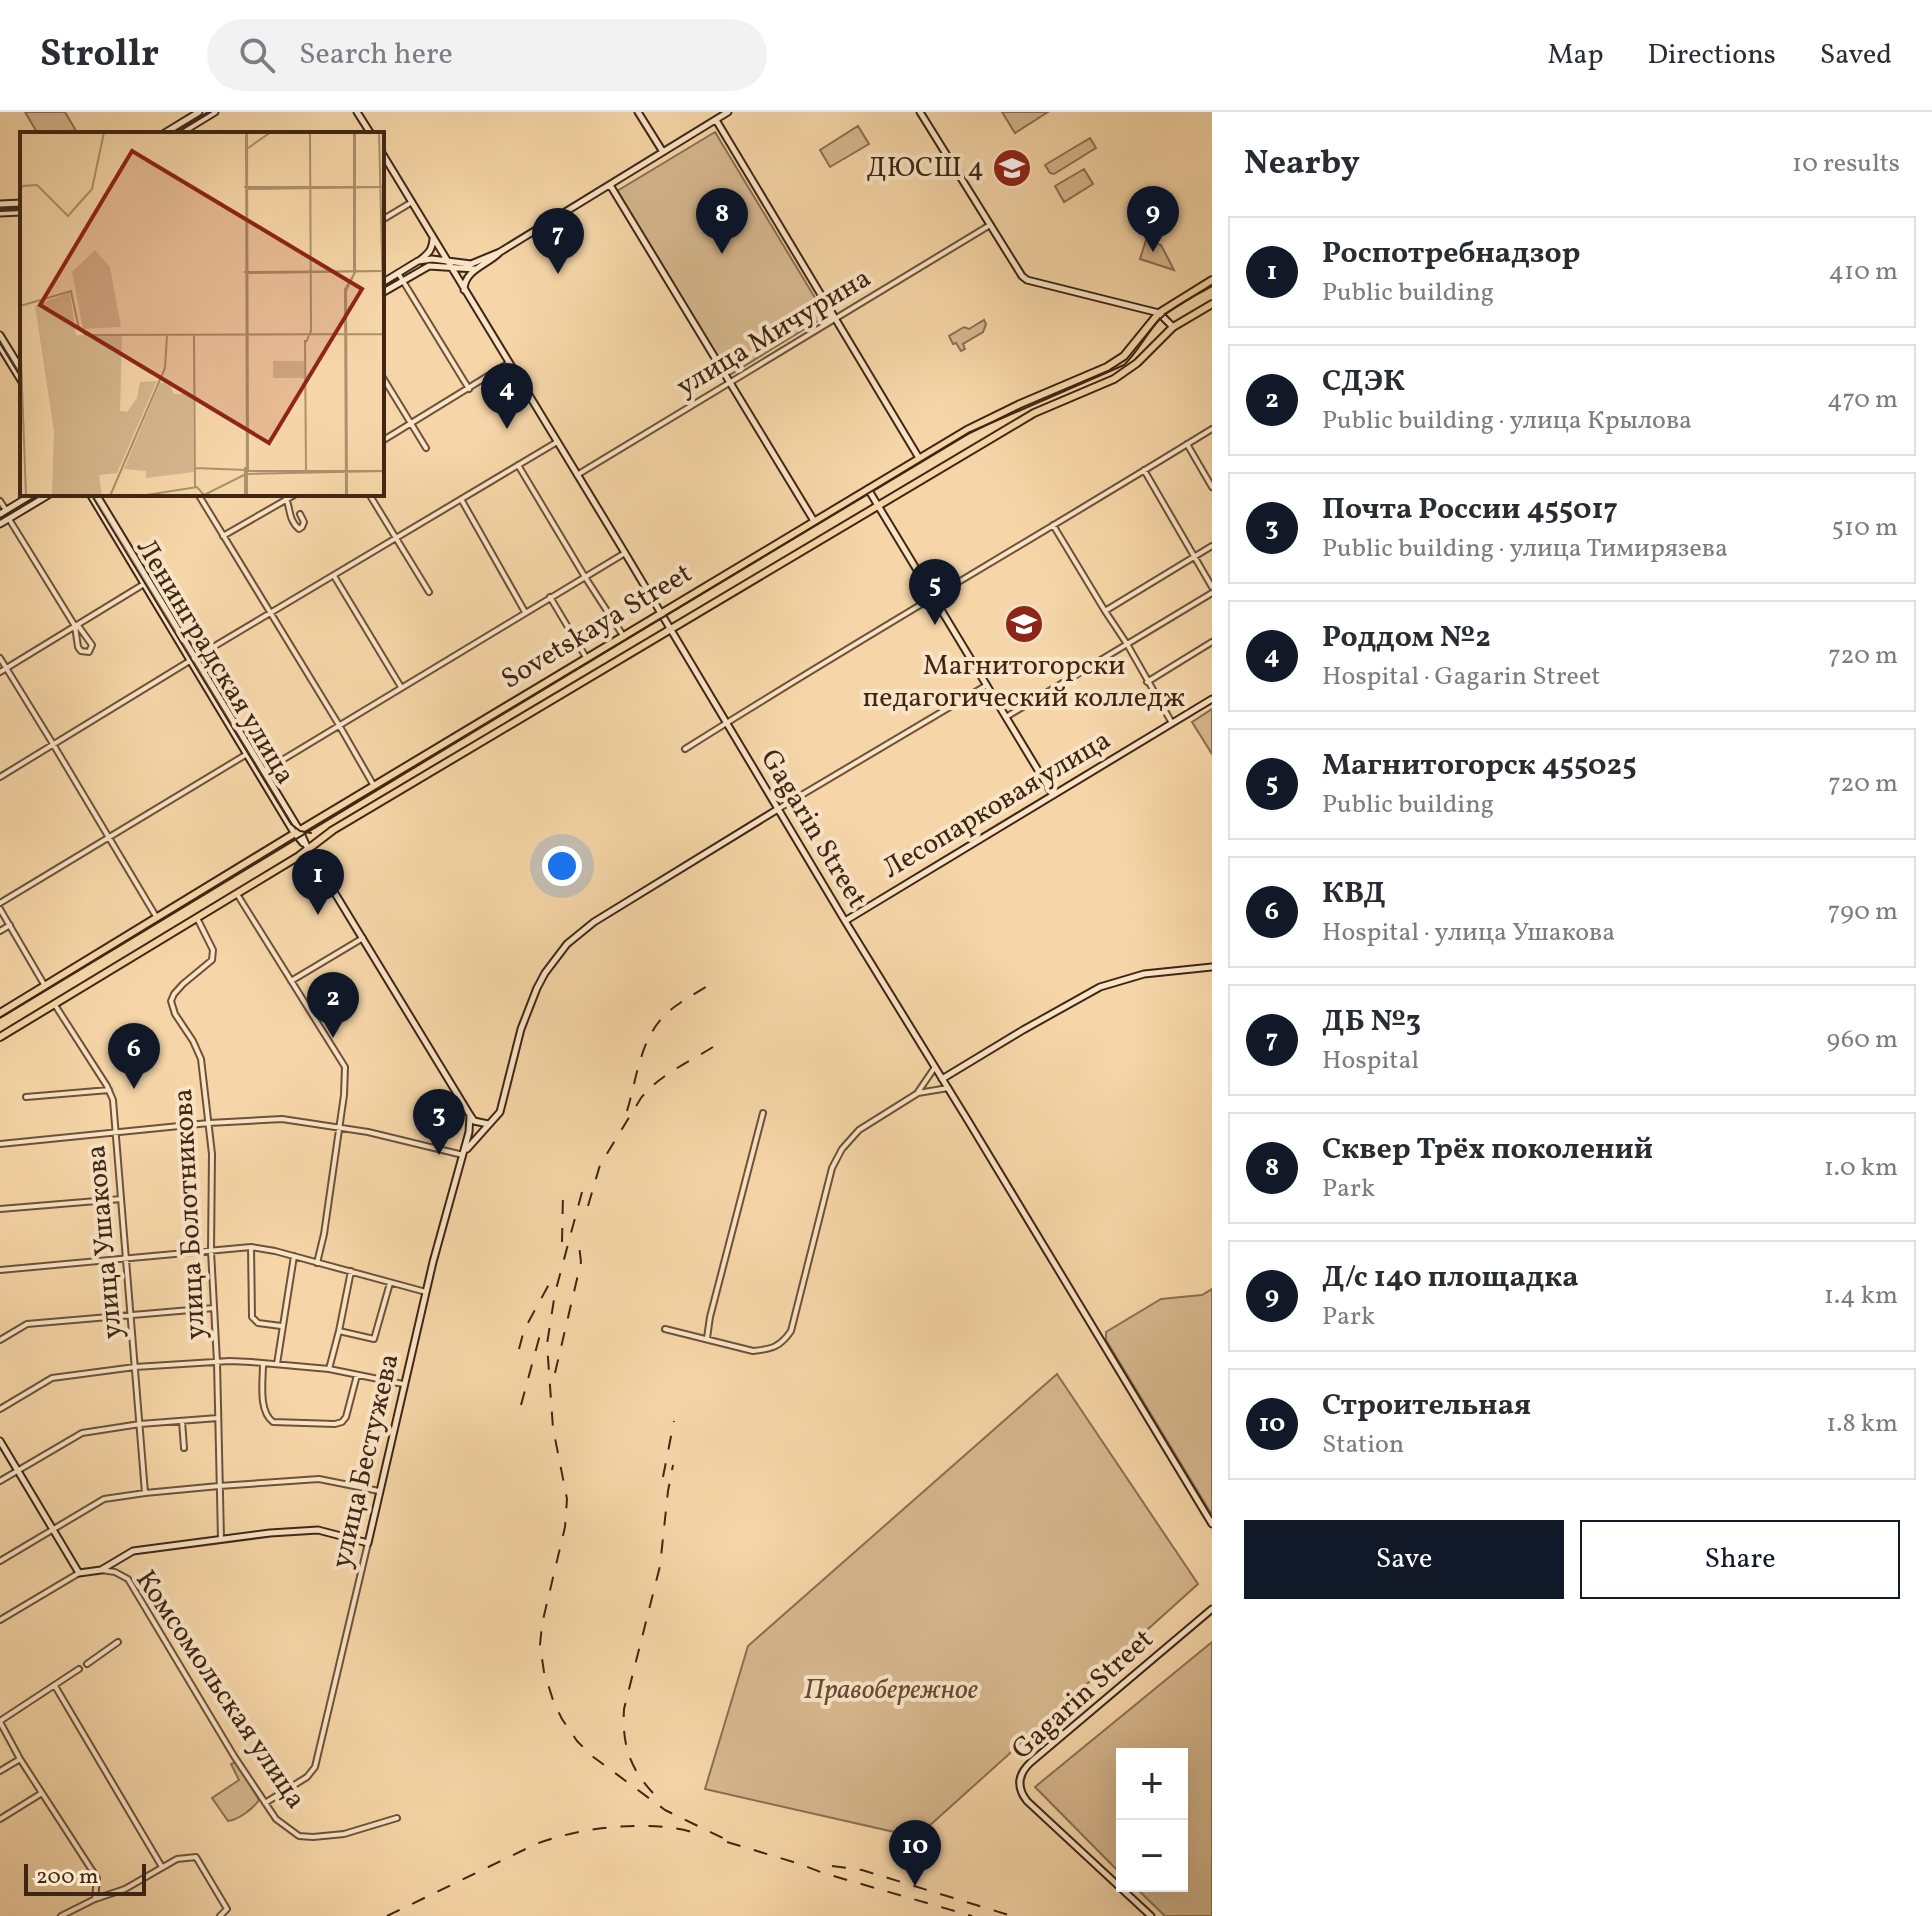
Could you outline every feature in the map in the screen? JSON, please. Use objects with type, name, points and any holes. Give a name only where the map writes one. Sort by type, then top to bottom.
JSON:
[{"type":"main road","points":[[166,132],[199,112]]},
{"type":"main road","points":[[182,132],[215,112]]},
{"type":"main road","points":[[357,112],[370,132]]},
{"type":"main road","points":[[638,112],[663,152]]},
{"type":"main road","points":[[418,261],[432,259],[471,264],[500,252],[728,112]]},
{"type":"main road","points":[[920,112],[1017,270],[1027,280],[1159,313],[1173,327]]},
{"type":"main road","points":[[716,120],[919,458]]},
{"type":"main road","name":"Gagarin Street","points":[[384,156],[1212,1524]]},
{"type":"main road","points":[[610,185],[814,521]]},
{"type":"main road","points":[[0,204],[20,203]]},
{"type":"main road","points":[[0,213],[20,212]]},
{"type":"main road","points":[[384,282],[430,253],[433,238]]},
{"type":"main road","points":[[464,290],[467,277],[500,252]]},
{"type":"main road","points":[[384,292],[429,266],[475,269]]},
{"type":"main road","name":"Sovetskaya Street","points":[[0,1013],[972,427],[1107,367],[1124,356],[1159,313],[1212,280]]},
{"type":"main road","name":"Sovetskaya Street","points":[[0,1037],[237,894],[333,830],[1034,413],[1114,379],[1137,363],[1173,327],[1212,304]]},
{"type":"main road","points":[[0,335],[20,368]]},
{"type":"main road","points":[[0,347],[20,379]]},
{"type":"main road","points":[[868,489],[1053,795]]},
{"type":"main road","points":[[3,512],[30,496]]},
{"type":"main road","points":[[0,524],[47,496]]},
{"type":"main road","name":"Ленинградская улица","points":[[94,496],[144,584],[264,771],[470,1115]]},
{"type":"main road","name":"Ленинградская улица","points":[[94,496],[247,754],[298,832]]},
{"type":"main road","name":"Лесопарковая улица","points":[[845,921],[1212,699]]},
{"type":"main road","points":[[464,1154],[500,1112],[521,1029],[537,988],[567,944],[594,922],[778,809]]},
{"type":"main road","points":[[942,1079],[1100,987],[1144,974],[1212,967]]},
{"type":"main road","points":[[470,1115],[474,1121],[489,1125]]},
{"type":"main road","points":[[464,1154],[470,1115]]},
{"type":"main road","name":"улица Бестужева","points":[[368,1543],[403,1384],[464,1154]]},
{"type":"main road","points":[[0,1441],[79,1573],[101,1570],[133,1551],[221,1539],[318,1530],[368,1543]]},
{"type":"main road","name":"Gagarin Street","points":[[1151,1916],[1027,1801],[1019,1780],[1031,1762],[1212,1609]]},
{"type":"street","points":[[384,219],[412,202]]},
{"type":"street","name":"улица Мичурина","points":[[577,475],[990,225]]},
{"type":"street","points":[[398,273],[469,389]]},
{"type":"street","points":[[384,440],[509,363]]},
{"type":"street","points":[[384,379],[426,448]]},
{"type":"street","points":[[685,749],[1212,429]]},
{"type":"street","points":[[0,777],[557,442]]},
{"type":"street","points":[[1187,444],[1212,487]]},
{"type":"street","points":[[518,465],[624,637]]},
{"type":"street","points":[[1006,717],[1212,590],[1144,470]]},
{"type":"street","points":[[199,496],[374,786]]},
{"type":"street","points":[[370,496],[429,592]]},
{"type":"street","points":[[223,536],[286,497],[291,519],[299,529],[304,522],[300,514]]},
{"type":"street","points":[[461,499],[525,612]]},
{"type":"street","points":[[0,501],[3,512]]},
{"type":"street","points":[[9,519],[75,626],[78,647],[81,651],[89,652],[91,641],[75,626]]},
{"type":"street","points":[[1053,525],[1172,723]]},
{"type":"street","points":[[1105,611],[1212,546]]},
{"type":"street","points":[[264,771],[625,553]]},
{"type":"street","points":[[334,576],[401,687]]},
{"type":"street","points":[[0,672],[144,584]]},
{"type":"street","points":[[550,597],[587,659]]},
{"type":"street","points":[[1147,682],[1212,642]]},
{"type":"street","points":[[0,658],[157,918]]},
{"type":"street","points":[[778,809],[987,685]]},
{"type":"street","points":[[45,986],[0,906],[247,754]]},
{"type":"street","points":[[237,894],[345,1067],[344,1095],[317,1263]]},
{"type":"street","name":"улица Болотникова","points":[[197,918],[214,955],[183,984],[171,1001],[175,1014],[201,1059],[212,1154],[211,1251],[221,1539]]},
{"type":"street","points":[[0,931],[10,925]]},
{"type":"street","points":[[291,981],[363,938]]},
{"type":"street","name":"улица Ушакова","points":[[55,1004],[113,1100],[145,1493]]},
{"type":"street","points":[[665,1329],[753,1351],[783,1343],[791,1331],[832,1168],[842,1149],[859,1130],[918,1093],[935,1067]]},
{"type":"street","points":[[918,1093],[948,1088]]},
{"type":"street","points":[[26,1097],[109,1090]]},
{"type":"street","points":[[707,1338],[763,1113]]},
{"type":"street","points":[[0,1144],[209,1123],[282,1119],[368,1132],[464,1154]]},
{"type":"street","points":[[0,1209],[121,1199]]},
{"type":"street","points":[[251,1247],[252,1317],[258,1323],[282,1327]]},
{"type":"street","points":[[0,1270],[251,1247],[426,1292]]},
{"type":"street","points":[[277,1365],[294,1256]]},
{"type":"street","points":[[329,1369],[351,1271]]},
{"type":"street","points":[[339,1331],[374,1339],[390,1282]]},
{"type":"street","points":[[0,1340],[27,1324],[214,1308]]},
{"type":"street","points":[[0,1409],[52,1378],[135,1367],[230,1361],[329,1369],[403,1384]]},
{"type":"street","points":[[263,1364],[264,1409],[273,1422],[340,1423],[346,1417],[357,1375]]},
{"type":"street","points":[[0,1481],[82,1433],[140,1424],[218,1418]]},
{"type":"street","points":[[182,1421],[184,1448]]},
{"type":"street","points":[[0,1561],[104,1499],[319,1479],[379,1491]]},
{"type":"street","name":"улица Бестужева","points":[[265,1803],[307,1777],[315,1767],[368,1543]]},
{"type":"street","name":"Комсомольская улица","points":[[101,1570],[115,1572],[128,1579],[276,1819],[299,1836],[344,1834],[397,1818]]},
{"type":"street","points":[[0,1620],[79,1573]]},
{"type":"street","points":[[87,1664],[118,1642]]},
{"type":"street","points":[[79,1669],[0,1721],[20,1759],[97,1878],[95,1899]]},
{"type":"street","points":[[55,1686],[162,1867]]},
{"type":"street","points":[[0,1771],[20,1759]]},
{"type":"street","points":[[0,1819],[43,1793]]},
{"type":"street","points":[[61,1916],[95,1899],[125,1889],[177,1859],[196,1857],[227,1909],[220,1916]]},
{"type":"green space","points":[[25,112],[65,112],[77,132],[37,132]]},
{"type":"green space","points":[[1002,112],[1048,112],[1015,133]]},
{"type":"green space","points":[[858,126],[869,144],[830,167],[820,150]]},
{"type":"green space","points":[[715,132],[826,316],[728,376],[617,191]]},
{"type":"green space","points":[[1090,138],[1096,148],[1054,174],[1050,173],[1045,165]]},
{"type":"green space","points":[[1084,169],[1093,184],[1064,202],[1055,186]]},
{"type":"green space","points":[[1146,240],[1161,245],[1174,270],[1140,259]]},
{"type":"green space","points":[[984,320],[983,332],[963,344],[965,349],[961,351],[956,343],[953,344],[949,336]]},
{"type":"green space","points":[[1212,709],[1212,754],[1192,722]]},
{"type":"green space","points":[[1212,1289],[1212,1515],[1106,1340],[1106,1332],[1161,1299],[1202,1295]]},
{"type":"green space","name":"Правобережное","points":[[1057,1374],[1198,1584],[908,1845],[894,1832],[705,1789],[748,1646]]},
{"type":"green space","points":[[1212,1642],[1212,1916],[1165,1916],[1140,1892],[1188,1892],[1188,1748],[1116,1748],[1116,1869],[1035,1787]]},
{"type":"green space","points":[[236,1762],[259,1800],[245,1814],[228,1821],[212,1798],[239,1780],[231,1764]]},
{"type":"tram line","points":[[178,132],[211,112]]},
{"type":"tram line","points":[[0,211],[20,210]]},
{"type":"tram line","points":[[0,1018],[968,433],[1124,365],[1165,315],[1212,286]]},
{"type":"tram line","points":[[0,343],[20,376]]},
{"type":"tram line","points":[[92,496],[291,824],[300,831],[311,833]]},
{"type":"railway","points":[[627,1111],[651,1033],[668,1012],[711,984]]},
{"type":"railway","points":[[588,1206],[600,1165],[641,1098],[665,1076],[713,1047]]},
{"type":"railway","points":[[582,1192],[555,1293],[547,1344],[553,1428],[567,1499],[565,1527],[542,1624],[540,1645],[544,1672],[562,1719],[592,1756],[665,1810],[735,1844]]},
{"type":"railway","points":[[562,1242],[563,1194]]},
{"type":"railway","points":[[555,1373],[581,1262],[579,1245]]},
{"type":"railway","points":[[519,1349],[524,1330],[553,1277]]},
{"type":"railway","points":[[521,1405],[541,1331]]},
{"type":"railway","points":[[663,1477],[674,1421]]},
{"type":"railway","points":[[653,1793],[638,1774],[629,1754],[624,1733],[624,1709],[660,1566],[673,1465]]},
{"type":"railway","points":[[387,1916],[554,1838],[594,1829],[636,1826],[657,1826],[696,1833]]},
{"type":"railway","points":[[727,1842],[972,1916]]},
{"type":"railway","points":[[832,1866],[862,1870],[1012,1916]]},
{"type":"place","name":"ДЮСШ 4","points":[[1012,168]]},
{"type":"place","name":"Д/с 140 площадка","points":[[1153,252]]},
{"type":"place","name":"Сквер Трёх поколений","points":[[722,254]]},
{"type":"place","name":"ДБ №3","points":[[558,274]]},
{"type":"place","name":"Роддом №2","points":[[507,429]]},
{"type":"place","name":"Магнитогорски педагогический колледж","points":[[1024,624]]},
{"type":"place","name":"Магнитогорск 455025","points":[[935,625]]},
{"type":"place","name":"Роспотребнадзор","points":[[318,915]]},
{"type":"place","name":"СДЭК","points":[[333,1038]]},
{"type":"place","name":"КВД","points":[[134,1089]]},
{"type":"place","name":"Почта России 455017","points":[[439,1155]]},
{"type":"place","name":"Строительная","points":[[915,1886]]}]
